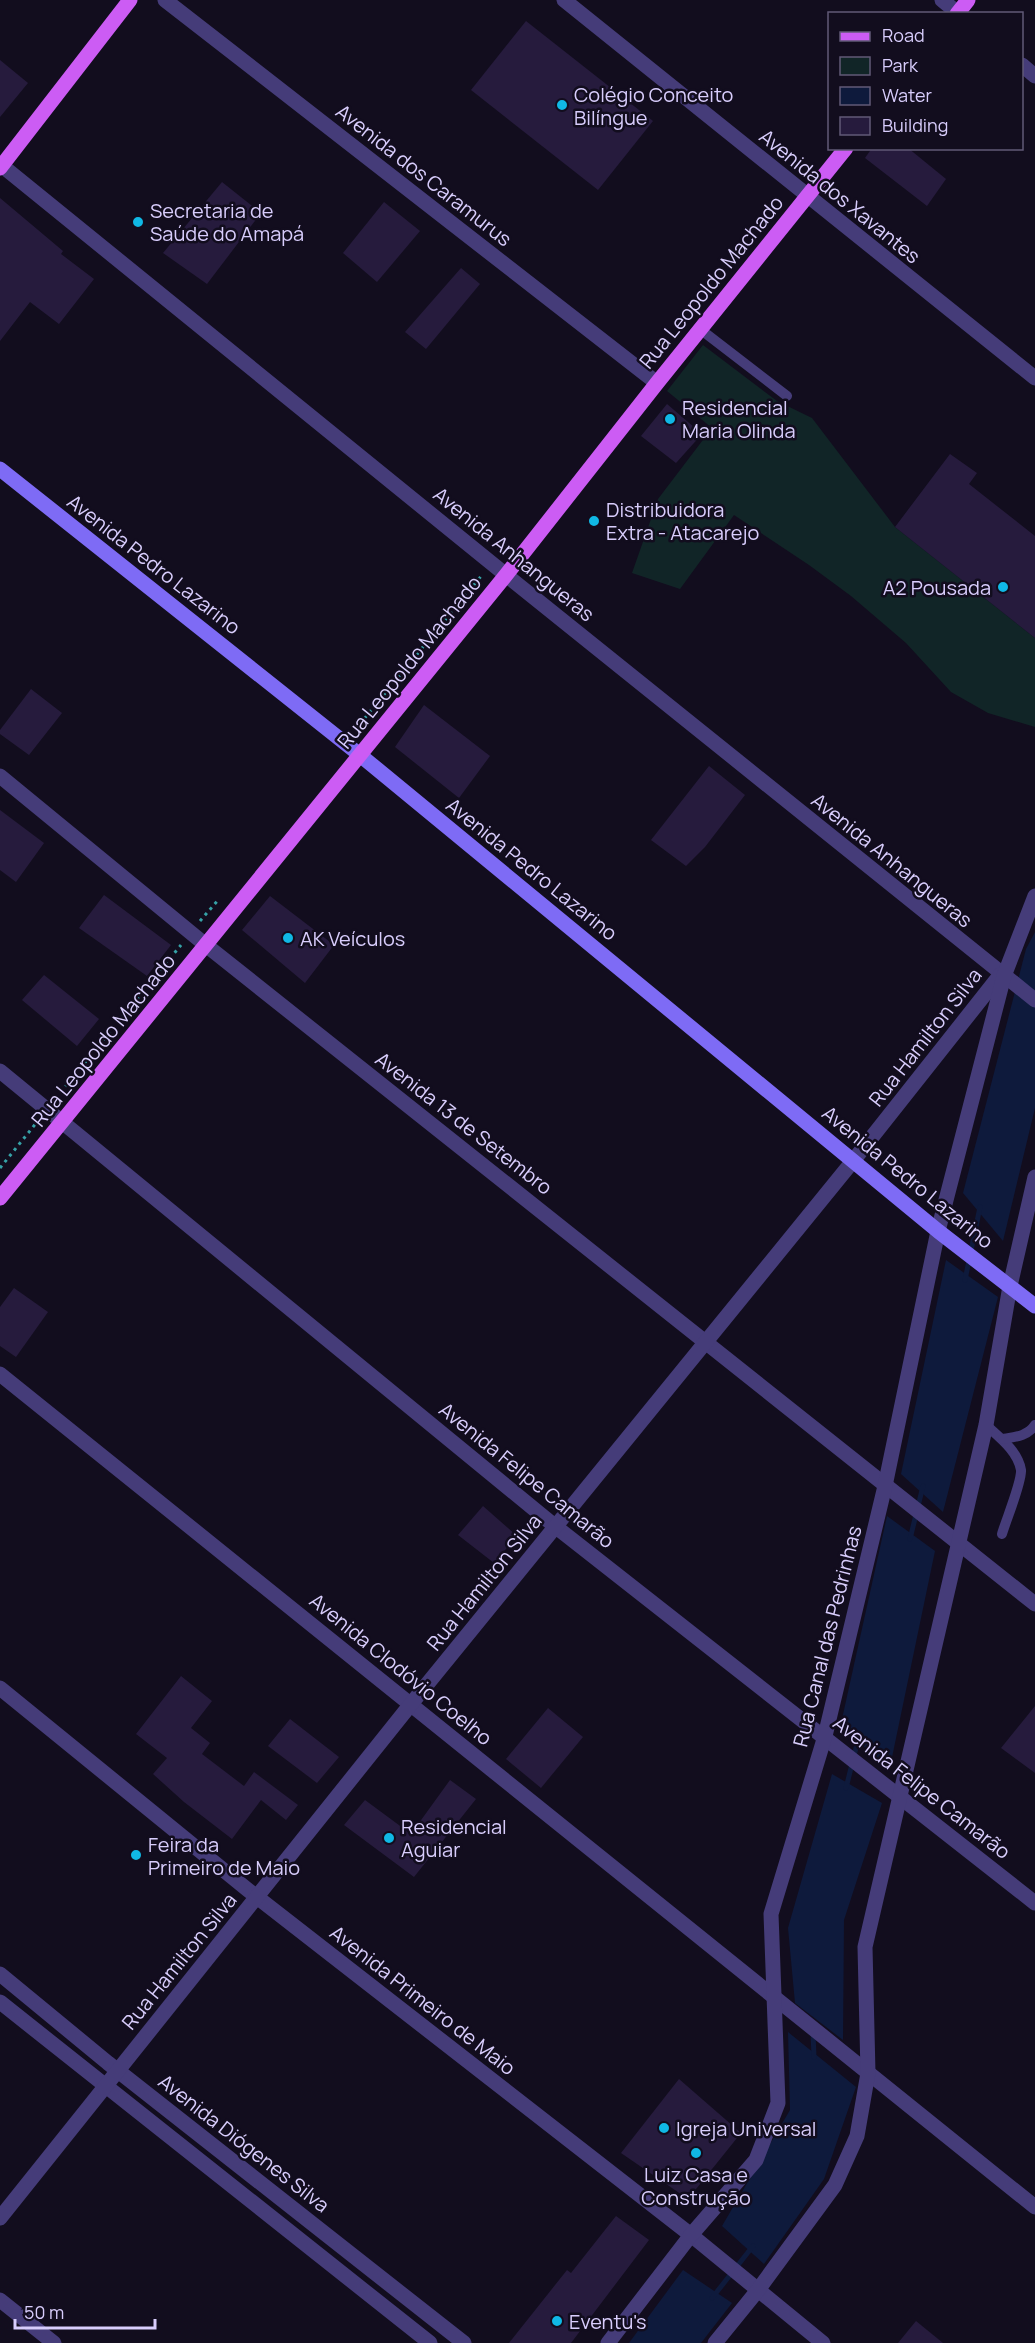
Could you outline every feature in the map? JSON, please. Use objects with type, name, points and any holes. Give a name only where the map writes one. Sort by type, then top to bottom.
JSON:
[{"type":"main road","points":[[1,166],[130,0]]},
{"type":"main road","points":[[959,12],[968,0]]},
{"type":"main road","name":"Rua Leopoldo Machado","points":[[0,1198],[207,946],[506,575],[844,150]]},
{"type":"main road","name":"Avenida Pedro Lazarino","points":[[0,469],[360,754],[938,1231],[1035,1306]]},
{"type":"street","name":"Avenida dos Caramurus","points":[[165,0],[657,383]]},
{"type":"street","name":"Avenida dos Xavantes","points":[[564,0],[1035,378]]},
{"type":"street","points":[[942,0],[957,12]]},
{"type":"street","points":[[1023,66],[1035,76]]},
{"type":"street","name":"Avenida Anhangueras","points":[[1,166],[1035,1000]]},
{"type":"street","name":"Avenida 13 de Setembro","points":[[0,776],[207,946],[885,1486],[960,1543]]},
{"type":"street","name":"Rua Canal das Pedrinhas","points":[[608,2343],[691,2235],[756,2160],[778,2103],[771,1914],[825,1736],[885,1486],[938,1231],[1006,977],[1035,896]]},
{"type":"street","name":"Rua Hamilton Silva","points":[[0,2218],[411,1704],[1006,977]]},
{"type":"street","name":"Avenida Felipe Camarão","points":[[0,1071],[64,1121],[556,1527],[1035,1903]]},
{"type":"street","points":[[715,2343],[758,2290],[835,2185],[857,2136],[862,2069],[865,1947],[893,1792],[960,1543],[986,1425],[1010,1286],[1035,1177]]},
{"type":"street","name":"Avenida Clodóvio Coelho","points":[[0,1374],[862,2069]]},
{"type":"street","points":[[960,1543],[1035,1604]]},
{"type":"street","name":"Avenida Primeiro de Maio","points":[[0,1688],[257,1897],[691,2235],[823,2343]]},
{"type":"street","name":"Avenida Diógenes Silva","points":[[0,1974],[464,2343]]},
{"type":"street","name":"Avenida Diógenes Silva","points":[[0,2002],[430,2343]]},
{"type":"street","points":[[862,2069],[1035,2207]]},
{"type":"street","points":[[0,2300],[54,2343]]},
{"type":"lane","points":[[700,329],[788,396]]},
{"type":"lane","points":[[986,1425],[1003,1439],[1016,1457],[1021,1471],[1002,1534]]},
{"type":"lane","points":[[1003,1439],[1020,1436],[1031,1431],[1035,1425]]},
{"type":"path","points":[[345,743],[492,563]]},
{"type":"path","points":[[0,1168],[220,897]]},
{"type":"green space","points":[[703,345],[777,401],[812,418],[895,527],[1035,638],[1035,727],[988,713],[951,692],[906,643],[851,596],[734,515],[680,589],[632,573],[658,499],[712,428],[667,391]]},
{"type":"water","points":[[1035,932],[1035,1108],[1003,1241],[963,1193],[1026,949]]},
{"type":"water","points":[[946,1260],[998,1297],[943,1512],[901,1474]]},
{"type":"water","points":[[887,1516],[935,1551],[890,1767],[840,1728]]},
{"type":"water","points":[[832,1774],[882,1803],[844,1920],[843,2040],[795,2003],[788,1928]]},
{"type":"water","points":[[788,2032],[856,2087],[824,2179],[764,2264],[722,2226],[790,2110]]},
{"type":"water","points":[[683,2270],[732,2303],[701,2343],[629,2343]]},
{"type":"building","name":"Colégio Conceito Bilíngue","points":[[526,21],[653,121],[598,190],[471,90]]},
{"type":"building","points":[[0,60],[28,83],[0,117]]},
{"type":"building","points":[[871,150],[910,150],[946,179],[927,206],[865,158]]},
{"type":"building","points":[[222,182],[261,213],[207,284],[163,253]]},
{"type":"building","points":[[0,198],[63,251],[61,254],[94,279],[59,324],[30,302],[0,341]]},
{"type":"building","points":[[384,202],[420,231],[377,282],[343,253]]},
{"type":"building","points":[[461,268],[480,284],[426,349],[405,332]]},
{"type":"building","name":"Residencial Maria Olinda","points":[[667,404],[702,434],[676,463],[641,436]]},
{"type":"building","name":"A2 Pousada","points":[[950,454],[977,473],[969,484],[1035,536],[1035,638],[895,527]]},
{"type":"building","points":[[31,689],[62,713],[29,755],[0,734],[0,730]]},
{"type":"building","points":[[424,705],[490,756],[459,798],[395,747]]},
{"type":"building","points":[[709,766],[745,795],[705,847],[686,866],[651,840]]},
{"type":"building","points":[[0,810],[44,843],[16,882],[0,870]]},
{"type":"building","points":[[104,895],[171,945],[147,976],[79,928]]},
{"type":"building","name":"AK Veículos","points":[[270,896],[334,945],[305,983],[242,930]]},
{"type":"building","points":[[44,975],[99,1019],[77,1046],[22,1000]]},
{"type":"building","points":[[14,1288],[48,1312],[16,1357],[0,1346],[0,1307]]},
{"type":"building","points":[[483,1506],[517,1536],[494,1563],[458,1535]]},
{"type":"building","points":[[181,1676],[212,1701],[191,1728],[210,1743],[202,1754],[244,1786],[254,1772],[298,1805],[286,1820],[261,1800],[232,1839],[184,1802],[153,1774],[167,1758],[136,1734]]},
{"type":"building","points":[[1035,1706],[1035,1773],[1001,1748]]},
{"type":"building","points":[[548,1708],[583,1737],[541,1788],[506,1759]]},
{"type":"building","points":[[290,1719],[339,1757],[317,1783],[268,1746]]},
{"type":"building","points":[[450,1780],[476,1799],[414,1877],[344,1825],[365,1800],[411,1834]]},
{"type":"building","points":[[679,2079],[741,2133],[688,2199],[621,2153]]},
{"type":"building","points":[[616,2216],[649,2240],[571,2343],[509,2343],[567,2270],[571,2273]]},
{"type":"building","points":[[916,2321],[943,2343],[898,2343]]},
{"type":"waterway","points":[[965,1280],[980,1207]]},
{"type":"waterway","points":[[910,1539],[923,1486]]},
{"type":"waterway","points":[[846,1788],[859,1736]]},
{"type":"waterway","points":[[813,2033],[814,2057]]},
{"type":"waterway","points":[[712,2298],[753,2246]]},
{"type":"place","name":"Colégio Conceito Bilíngue","points":[[562,105]]},
{"type":"place","name":"Secretaria de Saúde do Amapá","points":[[138,222]]},
{"type":"place","name":"Residencial Maria Olinda","points":[[670,419]]},
{"type":"place","name":"Distribuidora Extra - Atacarejo","points":[[594,521]]},
{"type":"place","name":"A2 Pousada","points":[[1003,587]]},
{"type":"place","name":"AK Veículos","points":[[288,938]]},
{"type":"place","name":"Residencial Aguiar","points":[[389,1838]]},
{"type":"place","name":"Feira da Primeiro de Maio","points":[[136,1855]]},
{"type":"place","name":"Igreja Universal","points":[[664,2128]]},
{"type":"place","name":"Luiz Casa e Construção","points":[[696,2153]]},
{"type":"place","name":"Eventu's","points":[[557,2321]]}]
